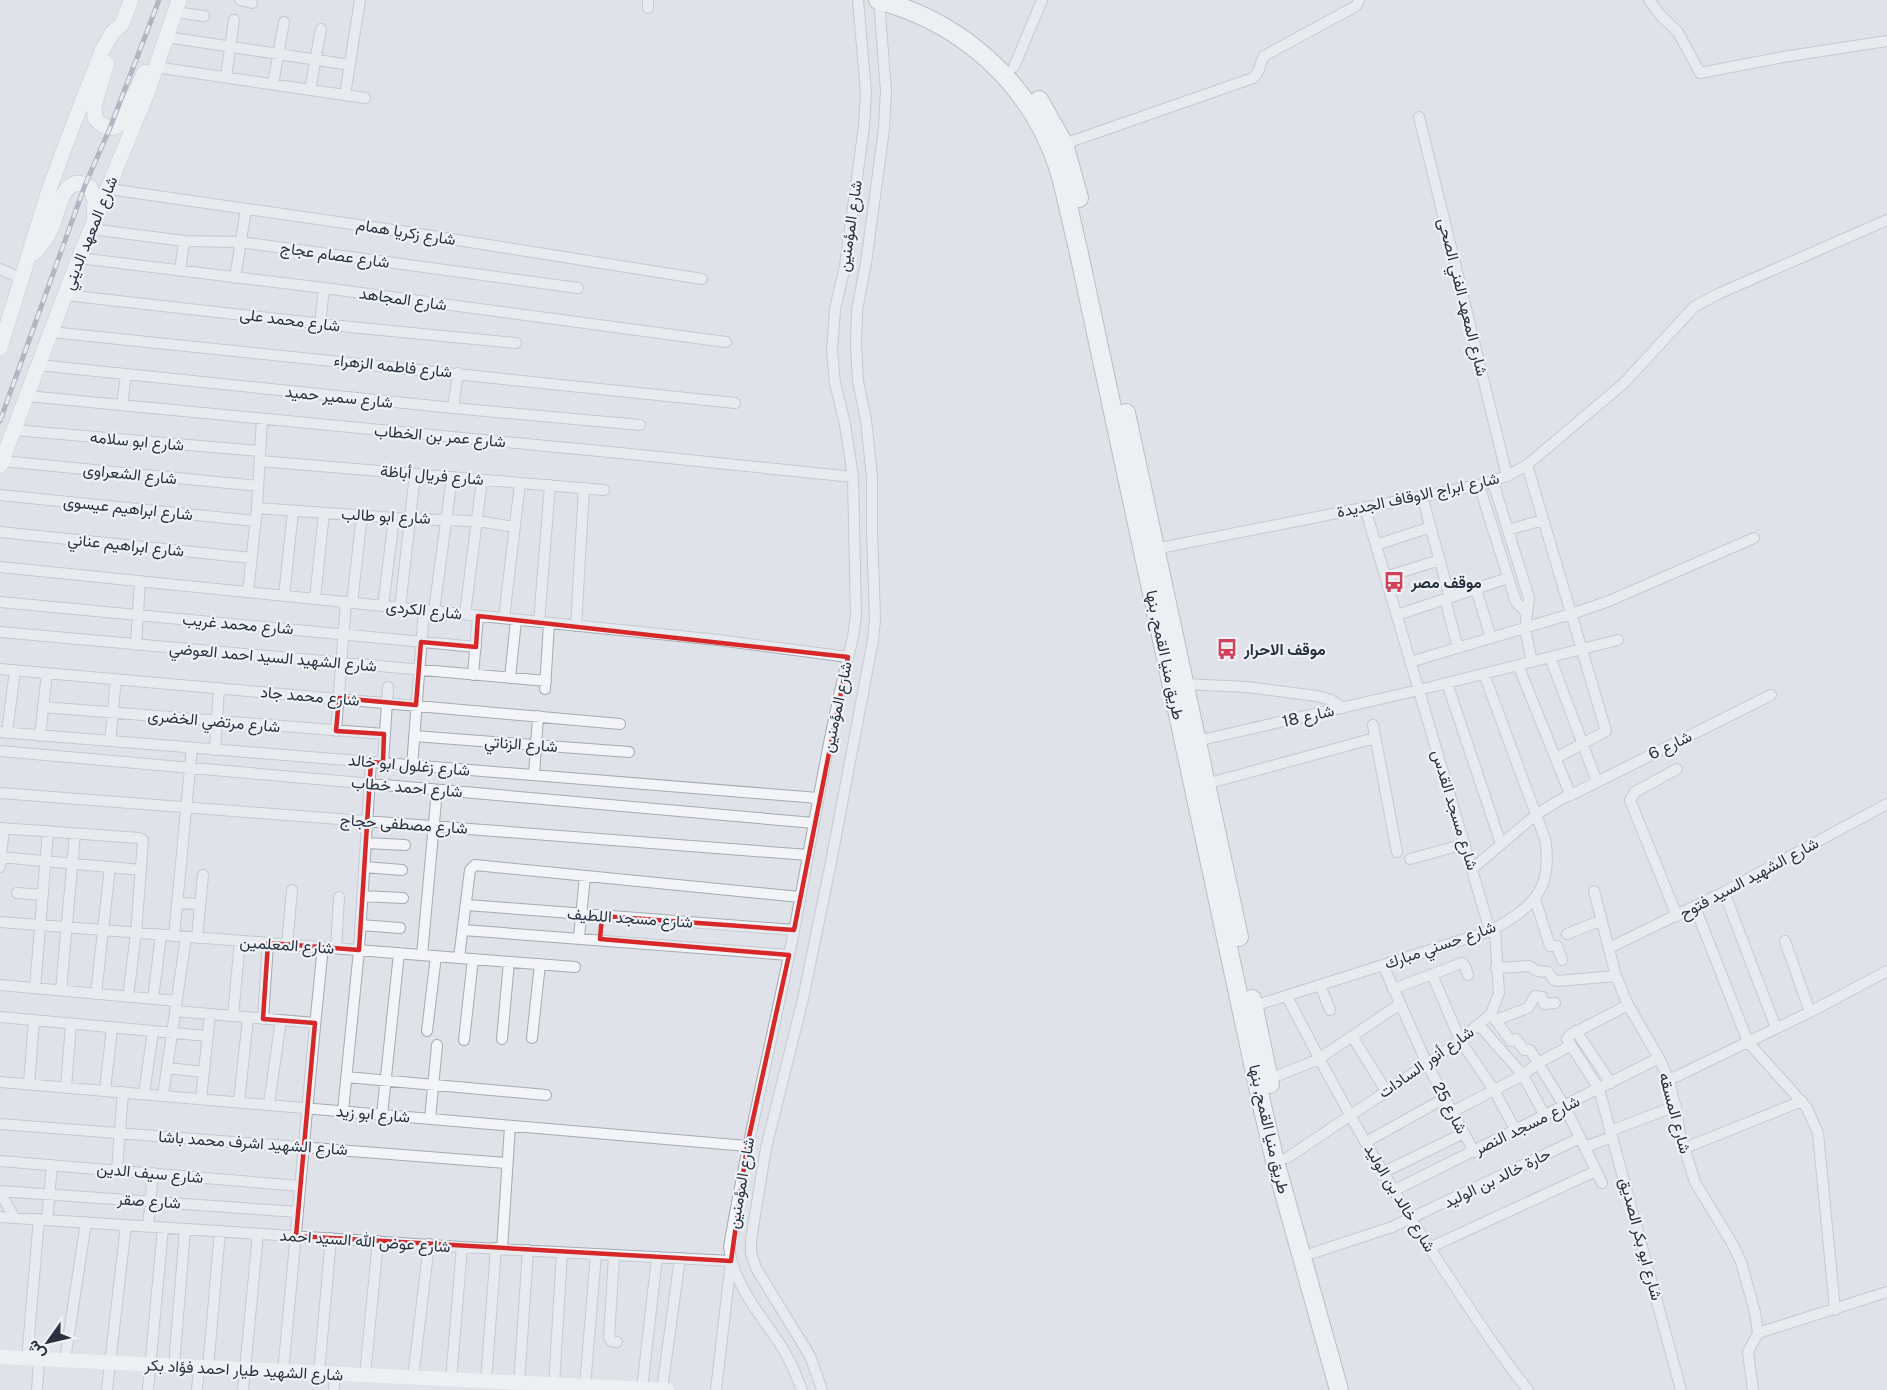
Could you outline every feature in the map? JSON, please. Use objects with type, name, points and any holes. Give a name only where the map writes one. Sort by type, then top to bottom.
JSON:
[{"type":"highway","name":"طريق منيا القمح, بنها","points":[[879,0],[922,15],[962,38],[997,68],[1027,103],[1049,143],[1057,165],[1096,304],[1155,549],[1269,1079],[1312,1253],[1340,1388]]},
{"type":"highway","name":"طريق منيا القمح, بنها","points":[[917,0],[981,36],[1014,67],[1037,96],[1064,144],[1076,185],[1096,304],[1263,1110],[1275,1161],[1340,1388]]},
{"type":"main road","points":[[131,0],[94,106],[93,112],[99,123],[110,128],[120,123],[141,80],[158,60]]},
{"type":"main road","name":"شارع المعهد الديني","points":[[1,464],[79,258],[109,189],[177,6]]},
{"type":"main road","points":[[1,342],[6,308],[23,279],[50,187],[102,51],[112,33],[122,24]]},
{"type":"main road","points":[[29,257],[46,239],[52,229],[64,192],[72,186],[85,184],[94,193],[92,229]]},
{"type":"street","points":[[240,0],[252,3]]},
{"type":"street","points":[[345,95],[360,0]]},
{"type":"street","name":"شارع المؤمنين","points":[[802,1390],[781,1346],[738,1282],[729,1247],[747,1146],[789,955],[818,798],[856,616],[853,477],[845,424],[835,383],[832,351],[835,309],[845,266],[864,126],[866,93],[858,0]]},
{"type":"street","name":"شارع المؤمنين","points":[[822,1390],[810,1356],[756,1268],[751,1253],[751,1240],[766,1148],[810,965],[873,640],[875,619],[873,478],[866,420],[858,381],[856,344],[857,310],[885,129],[886,91],[879,0]]},
{"type":"street","points":[[1014,67],[1042,0]]},
{"type":"street","points":[[1649,0],[1661,16],[1678,32],[1700,73],[1782,57],[1887,41]]},
{"type":"street","points":[[1064,144],[1253,78],[1260,69],[1260,62],[1264,56],[1358,3]]},
{"type":"street","points":[[177,6],[204,16]]},
{"type":"street","points":[[226,77],[234,21]]},
{"type":"street","points":[[273,84],[284,22]]},
{"type":"street","points":[[310,90],[321,29]]},
{"type":"street","points":[[166,37],[350,65]]},
{"type":"street","points":[[158,60],[226,77],[365,98]]},
{"type":"street","name":"شارع المعهد الفني الصحى","points":[[1419,117],[1506,476]]},
{"type":"street","name":"شارع زكريا همام","points":[[109,189],[702,279]]},
{"type":"street","points":[[235,278],[246,209]]},
{"type":"street","name":"شارع ابراج الاوقاف الجديدة","points":[[1155,549],[1493,482],[1527,465],[1623,384],[1694,307],[1718,294],[1887,220]]},
{"type":"street","name":"شارع عصام عجاج","points":[[92,229],[184,241],[240,242],[578,288]]},
{"type":"street","points":[[180,271],[184,241]]},
{"type":"street","name":"شارع المجاهد","points":[[79,258],[726,342]]},
{"type":"street","points":[[0,269],[23,279]]},
{"type":"street","points":[[320,324],[324,288]]},
{"type":"street","name":"شارع محمد على","points":[[65,295],[320,324],[516,343]]},
{"type":"street","name":"شارع فاطمه الزهراء","points":[[51,332],[735,403]]},
{"type":"street","name":"شارع سمير حميد","points":[[38,365],[453,408],[640,424]]},
{"type":"street","points":[[453,408],[458,373]]},
{"type":"street","points":[[122,405],[126,375]]},
{"type":"street","name":"شارع عمر بن الخطاب","points":[[27,396],[853,477]]},
{"type":"street","points":[[248,592],[257,508],[262,419]]},
{"type":"street","name":"شارع ابو سلامه","points":[[14,430],[260,456]]},
{"type":"street","name":"شارع فريال أباظة","points":[[260,456],[415,474],[604,490]]},
{"type":"street","name":"شارع الشعراوى","points":[[1,464],[258,486]]},
{"type":"street","points":[[1527,465],[1606,731],[1556,758]]},
{"type":"street","points":[[400,608],[415,474]]},
{"type":"street","points":[[412,766],[421,642],[447,519],[452,477]]},
{"type":"street","points":[[465,614],[482,480]]},
{"type":"street","points":[[1493,482],[1529,598],[1525,629],[1532,662]]},
{"type":"street","points":[[510,678],[510,619],[515,526],[520,483]]},
{"type":"street","points":[[544,622],[550,485]]},
{"type":"street","points":[[1479,485],[1516,602],[1527,613]]},
{"type":"street","points":[[576,626],[584,488]]},
{"type":"street","name":"شارع ابراهيم عيسوى","points":[[0,495],[255,521]]},
{"type":"street","points":[[1422,496],[1440,560],[1458,648]]},
{"type":"street","name":"شارع ابو طالب","points":[[257,508],[410,519],[477,521],[515,526]]},
{"type":"street","name":"شارع مسجد القدس","points":[[1365,508],[1492,929]]},
{"type":"street","points":[[284,596],[293,511]]},
{"type":"street","points":[[315,599],[324,513]]},
{"type":"street","points":[[336,730],[344,634],[362,516]]},
{"type":"street","points":[[383,606],[394,518]]},
{"type":"street","points":[[1508,530],[1543,520]]},
{"type":"street","points":[[1376,545],[1431,527]]},
{"type":"street","name":"شارع ابراهيم عناني","points":[[0,532],[251,558]]},
{"type":"street","points":[[1410,662],[1571,615],[1609,601],[1754,538]]},
{"type":"street","points":[[1385,577],[1440,560]]},
{"type":"street","name":"شارع الكردى","points":[[0,567],[718,640],[848,657]]},
{"type":"street","points":[[1397,615],[1508,579]]},
{"type":"street","points":[[136,645],[140,581]]},
{"type":"street","points":[[1476,589],[1491,638]]},
{"type":"street","name":"شارع محمد غريب","points":[[0,602],[476,647]]},
{"type":"street","points":[[473,675],[478,616]]},
{"type":"street","name":"شارع الشهيد السيد احمد العوضي","points":[[0,632],[510,678],[545,685],[544,622]]},
{"type":"street","name":"شارع 18","points":[[1197,741],[1419,690],[1618,640]]},
{"type":"street","points":[[1550,657],[1598,782]]},
{"type":"street","points":[[1518,665],[1570,792],[1569,796]]},
{"type":"street","name":"شارع محمد جاد","points":[[0,669],[620,724]]},
{"type":"street","points":[[4,733],[15,670]]},
{"type":"street","points":[[40,736],[47,673]]},
{"type":"street","name":"شارع حسني مبارك","points":[[1254,1006],[1492,929],[1522,912],[1540,893],[1546,876],[1548,855],[1545,839],[1484,674]]},
{"type":"street","points":[[110,741],[117,679]]},
{"type":"street","points":[[1447,683],[1501,844]]},
{"type":"street","points":[[1184,684],[1247,687],[1317,696],[1331,700],[1343,708]]},
{"type":"street","points":[[343,1111],[359,950],[370,784],[384,734],[388,687]]},
{"type":"street","points":[[215,750],[219,688]]},
{"type":"street","name":"شارع 6","points":[[1473,868],[1537,814],[1771,695]]},
{"type":"street","name":"شارع مرتضي الخضرى","points":[[43,707],[384,734]]},
{"type":"street","points":[[534,775],[538,716]]},
{"type":"street","points":[[1373,725],[1397,852]]},
{"type":"street","name":"شارع زغلول ابو خالد","points":[[4,733],[818,798]]},
{"type":"street","name":"شارع الزناتي","points":[[414,736],[629,752]]},
{"type":"street","points":[[1206,784],[1375,738]]},
{"type":"street","points":[[174,936],[192,748]]},
{"type":"street","name":"شارع احمد خطاب","points":[[0,751],[814,823]]},
{"type":"street","points":[[1677,769],[1635,792],[1630,800],[1677,916]]},
{"type":"street","points":[[422,955],[437,790]]},
{"type":"street","name":"شارع مصطفى حجاج","points":[[0,794],[808,855]]},
{"type":"street","name":"شارع الشهيد السيد فتوح","points":[[1609,948],[1724,892],[1887,804]]},
{"type":"street","points":[[128,997],[144,844],[141,839],[2,828],[0,861],[46,862],[141,870]]},
{"type":"street","points":[[35,988],[48,831]]},
{"type":"street","points":[[61,990],[75,834]]},
{"type":"street","points":[[366,843],[405,845]]},
{"type":"street","points":[[1410,860],[1465,844]]},
{"type":"street","points":[[459,958],[472,866],[800,897]]},
{"type":"street","points":[[96,994],[110,867]]},
{"type":"street","points":[[364,867],[402,870]]},
{"type":"street","points":[[163,1095],[176,1006],[200,904],[203,875]]},
{"type":"street","points":[[579,937],[585,876]]},
{"type":"street","points":[[287,945],[292,890]]},
{"type":"street","name":"شارع المسقه","points":[[1594,891],[1616,976],[1628,1005],[1669,1080],[1680,1134],[1695,1182],[1741,1262],[1758,1333]]},
{"type":"street","points":[[1724,892],[1776,1029]]},
{"type":"street","points":[[17,893],[43,895]]},
{"type":"street","points":[[362,896],[403,898]]},
{"type":"street","points":[[336,948],[339,897]]},
{"type":"street","points":[[1535,898],[1549,945],[1557,946],[1562,960]]},
{"type":"street","points":[[177,903],[200,904]]},
{"type":"street","name":"شارع مسجد اللطيف","points":[[467,905],[794,930]]},
{"type":"street","points":[[1695,907],[1748,1042],[1802,1101],[1812,1116],[1818,1133],[1835,1310]]},
{"type":"street","points":[[1567,934],[1602,920]]},
{"type":"street","name":"شارع المعلمين","points":[[0,923],[575,967]]},
{"type":"street","points":[[360,925],[400,928]]},
{"type":"street","points":[[1492,929],[1499,993],[1494,1017],[1511,1041],[1516,1040],[1524,1050],[1529,1050],[1538,1063],[1564,1107],[1602,1183]]},
{"type":"street","points":[[463,930],[579,937],[789,955]]},
{"type":"street","points":[[153,999],[161,935]]},
{"type":"street","points":[[233,1016],[240,941]]},
{"type":"street","points":[[1785,941],[1810,1012]]},
{"type":"street","points":[[263,1019],[268,943]]},
{"type":"street","points":[[283,1371],[306,1107],[323,947]]},
{"type":"street","points":[[382,1115],[399,953]]},
{"type":"street","points":[[427,1031],[436,956]]},
{"type":"street","points":[[464,1040],[473,959]]},
{"type":"street","points":[[501,1039],[509,962]]},
{"type":"street","points":[[1394,989],[1462,963],[1466,966],[1468,975]]},
{"type":"street","points":[[532,1038],[540,964]]},
{"type":"street","name":"شارع 25","points":[[1383,965],[1427,1064],[1474,1152]]},
{"type":"street","points":[[1496,968],[1529,966],[1537,971],[1548,972],[1554,981],[1616,976]]},
{"type":"street","points":[[1669,1080],[1776,1029],[1887,971]]},
{"type":"street","points":[[1432,974],[1460,1040],[1494,1090],[1516,1131]]},
{"type":"street","points":[[0,985],[153,999],[210,1014],[315,1023]]},
{"type":"street","points":[[1320,985],[1330,1010]]},
{"type":"street","name":"شارع خالد بن الوليد","points":[[1287,996],[1350,1115],[1429,1248],[1490,1340],[1528,1390]]},
{"type":"street","points":[[1494,1017],[1528,1008],[1535,996],[1542,997],[1544,1004],[1556,1003]]},
{"type":"street","points":[[1269,1079],[1319,1059],[1400,1004]]},
{"type":"street","points":[[1452,1112],[1523,1075],[1538,1063],[1570,1046],[1566,1039],[1576,1031],[1628,1005]]},
{"type":"street","points":[[201,1099],[210,1014]]},
{"type":"street","points":[[0,1022],[0,1017],[207,1036]]},
{"type":"street","name":"شارع أنور السادات","points":[[1287,1158],[1427,1064],[1479,1025],[1494,1017]]},
{"type":"street","points":[[239,1102],[248,1018]]},
{"type":"street","points":[[29,1084],[34,1020]]},
{"type":"street","points":[[269,1104],[281,1020]]},
{"type":"street","points":[[66,1087],[72,1024]]},
{"type":"street","points":[[1479,1025],[1523,1075],[1545,1116]]},
{"type":"street","points":[[105,1090],[112,1028]]},
{"type":"street","points":[[144,1094],[153,1031]]},
{"type":"street","points":[[1576,1031],[1611,1083]]},
{"type":"street","points":[[1352,1036],[1386,1091]]},
{"type":"street","points":[[430,1119],[437,1045]]},
{"type":"street","name":"شارع ابو بكر الصديق","points":[[1570,1046],[1599,1089],[1682,1390]]},
{"type":"street","name":"شارع مسجد النصر","points":[[1395,1190],[1659,1058]]},
{"type":"street","points":[[167,1068],[204,1072]]},
{"type":"street","points":[[346,1077],[546,1095]]},
{"type":"street","name":"شارع ابو زيد","points":[[0,1082],[747,1146]]},
{"type":"street","points":[[117,1170],[123,1092]]},
{"type":"street","points":[[1366,1142],[1445,1098]]},
{"type":"street","points":[[1685,1148],[1802,1101]]},
{"type":"street","name":"حارة خالد بن الوليد","points":[[1312,1253],[1363,1238],[1412,1219],[1582,1143],[1611,1134],[1676,1106]]},
{"type":"street","name":"شارع الشهيد اشرف محمد باشا","points":[[0,1124],[506,1163]]},
{"type":"street","points":[[489,1384],[510,1126]]},
{"type":"street","points":[[1384,1172],[1464,1133]]},
{"type":"street","name":"شارع سيف الدين","points":[[0,1161],[300,1186]]},
{"type":"street","points":[[37,1390],[33,1359],[43,1219],[49,1194],[52,1165]]},
{"type":"street","points":[[1429,1248],[1596,1171]]},
{"type":"street","points":[[148,1227],[153,1173]]},
{"type":"street","points":[[0,1192],[15,1218]]},
{"type":"street","name":"شارع صقر","points":[[0,1192],[298,1212]]},
{"type":"street","name":"شارع عوض الله السيد احمد","points":[[0,1217],[462,1247],[731,1261]]},
{"type":"street","points":[[65,1360],[86,1222]]},
{"type":"street","points":[[106,1390],[126,1225]]},
{"type":"street","points":[[148,1390],[163,1228]]},
{"type":"street","points":[[174,1366],[185,1229]]},
{"type":"street","points":[[197,1390],[204,1368],[220,1232]]},
{"type":"street","points":[[243,1390],[258,1234]]},
{"type":"street","points":[[319,1373],[331,1238]]},
{"type":"street","points":[[365,1376],[378,1241]]},
{"type":"street","points":[[413,1378],[429,1244]]},
{"type":"street","points":[[457,1383],[462,1247]]},
{"type":"street","points":[[526,1385],[528,1250]]},
{"type":"street","points":[[554,1384],[562,1253]]},
{"type":"street","points":[[585,1386],[596,1254]]},
{"type":"street","points":[[614,1256],[609,1337],[611,1341],[617,1342]]},
{"type":"street","points":[[642,1389],[657,1257]]},
{"type":"street","points":[[662,1390],[680,1258]]},
{"type":"street","points":[[716,1390],[731,1261]]},
{"type":"street","points":[[1753,1390],[1748,1352],[1758,1333],[1887,1292]]},
{"type":"street","name":"شارع الشهيد طيار احمد فؤاد بكر","points":[[0,1357],[413,1378],[457,1383],[554,1384],[569,1388],[585,1386],[667,1390]]},
{"type":"street","points":[[334,1390],[335,1374]]},
{"type":"highlighted area","points":[[478,616],[848,657],[794,930],[602,916],[600,939],[789,955],[747,1146],[731,1261],[296,1236],[315,1023],[263,1019],[268,943],[359,950],[371,762],[383,763],[384,734],[336,731],[339,698],[416,705],[421,642],[476,647]]},
{"type":"railway","points":[[0,421],[85,185],[110,128],[159,0]]},
{"type":"place","name":"موقف مصر","points":[[1394,582]]},
{"type":"place","name":"موقف الاحرار","points":[[1227,649]]}]
